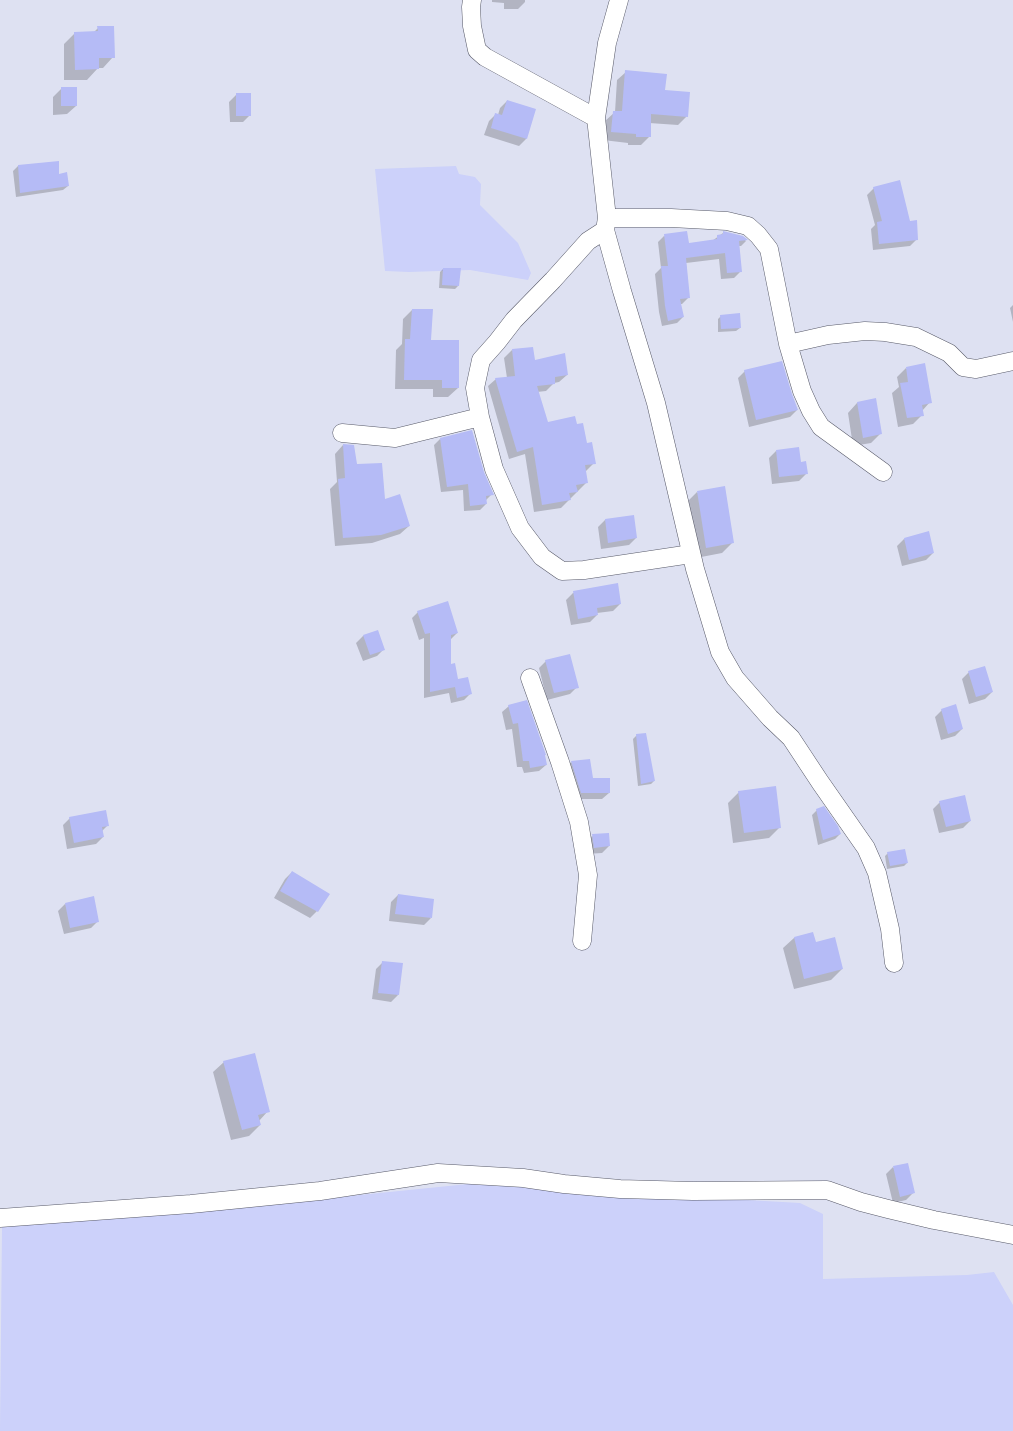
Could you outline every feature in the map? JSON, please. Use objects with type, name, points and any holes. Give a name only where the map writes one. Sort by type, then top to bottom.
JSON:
[{"type":"street","points":[[472,0],[472,26],[477,50],[486,57],[596,118]]},
{"type":"street","points":[[619,0],[607,43],[596,118],[606,224],[622,291],[656,403],[691,554],[720,652],[731,672],[770,718],[791,738],[866,848],[877,873],[890,929],[894,963]]},
{"type":"street","points":[[691,554],[584,570],[562,571],[542,557],[520,528],[494,469],[480,417],[475,388],[481,360],[514,320],[588,240],[606,224],[671,218],[727,221],[748,226],[769,249],[788,344],[802,391],[821,428],[883,472]]},
{"type":"street","points":[[788,344],[828,335],[885,332],[916,336],[949,353],[963,367],[976,368],[1013,361]]},
{"type":"street","points":[[342,433],[394,438],[480,417]]},
{"type":"street","points":[[530,678],[560,762],[578,822],[588,875],[582,941]]},
{"type":"street","points":[[0,1218],[191,1204],[320,1192],[438,1173],[523,1178],[620,1189],[693,1192],[827,1190],[861,1202],[934,1220],[1013,1235]]},
{"type":"shaded area","points":[[456,166],[459,174],[475,177],[481,184],[480,205],[518,243],[531,273],[528,280],[470,270],[385,271],[375,169]]},
{"type":"shaded area","points":[[468,1184],[800,1203],[823,1214],[823,1279],[967,1275],[994,1272],[1013,1305],[1013,1431],[0,1431],[2,1226],[173,1214]]},
{"type":"building","points":[[97,26],[114,26],[115,58],[99,58],[99,69],[75,70],[74,32],[98,31]]},
{"type":"building","points":[[625,70],[667,74],[665,90],[690,92],[688,117],[651,114],[651,137],[636,137],[636,134],[611,132],[613,111],[622,111]]},
{"type":"building","points":[[61,87],[77,87],[77,106],[61,106]]},
{"type":"building","points":[[236,93],[251,93],[251,116],[236,116]]},
{"type":"building","points":[[507,100],[536,109],[527,139],[491,128],[495,113],[502,115]]},
{"type":"building","points":[[59,161],[59,174],[67,172],[69,186],[20,193],[18,165]]},
{"type":"building","points":[[900,180],[910,221],[917,220],[918,240],[879,244],[877,222],[882,221],[873,187]]},
{"type":"building","points":[[687,231],[689,243],[717,239],[717,235],[723,234],[723,231],[743,236],[748,240],[739,241],[742,272],[727,273],[725,253],[686,258],[690,298],[680,299],[684,317],[668,321],[661,266],[668,266],[664,234]]},
{"type":"building","points":[[443,268],[461,268],[459,286],[442,285]]},
{"type":"building","points":[[412,309],[433,309],[431,340],[459,340],[459,388],[442,388],[442,380],[404,380],[405,339],[410,339]]},
{"type":"building","points":[[740,313],[741,328],[721,329],[720,315]]},
{"type":"building","points":[[533,347],[535,360],[565,353],[568,375],[555,377],[555,384],[537,386],[548,422],[575,416],[577,424],[583,423],[587,443],[592,442],[596,464],[585,465],[588,483],[576,485],[578,492],[569,493],[571,500],[542,505],[533,447],[517,452],[495,378],[515,376],[512,349]]},
{"type":"building","points":[[782,361],[798,410],[756,420],[744,370]]},
{"type":"building","points":[[925,363],[932,403],[922,405],[924,416],[907,418],[900,383],[908,382],[906,367]]},
{"type":"building","points":[[876,398],[882,434],[863,438],[857,402]]},
{"type":"building","points":[[472,430],[484,472],[494,495],[486,496],[487,504],[470,506],[468,484],[447,487],[440,438]]},
{"type":"building","points":[[343,444],[354,445],[357,464],[382,463],[385,499],[400,494],[410,526],[381,535],[343,538],[338,479],[345,478]]},
{"type":"building","points":[[799,447],[801,462],[806,461],[808,474],[779,477],[776,450]]},
{"type":"building","points":[[725,486],[734,543],[706,548],[697,491]]},
{"type":"building","points":[[634,515],[637,538],[608,543],[605,519]]},
{"type":"building","points":[[929,531],[934,553],[909,560],[904,538]]},
{"type":"building","points":[[618,583],[621,604],[597,608],[598,615],[578,619],[573,591]]},
{"type":"building","points":[[448,601],[458,633],[451,635],[451,664],[455,663],[458,679],[468,677],[472,694],[457,698],[455,687],[430,692],[430,633],[425,634],[417,611]]},
{"type":"building","points":[[378,630],[385,650],[370,655],[363,635]]},
{"type":"building","points":[[570,654],[579,688],[554,693],[545,660]]},
{"type":"building","points":[[985,666],[993,692],[976,697],[968,671]]},
{"type":"building","points":[[527,700],[546,755],[547,765],[530,768],[529,761],[523,761],[518,723],[513,724],[508,705]]},
{"type":"building","points":[[956,704],[963,729],[948,734],[941,709]]},
{"type":"building","points":[[646,733],[655,781],[641,784],[636,734]]},
{"type":"building","points":[[590,759],[593,778],[610,778],[610,793],[581,793],[571,761]]},
{"type":"building","points":[[776,786],[781,828],[744,833],[738,791]]},
{"type":"building","points":[[965,795],[971,821],[946,827],[939,801]]},
{"type":"building","points":[[824,806],[838,826],[841,834],[823,840],[816,809]]},
{"type":"building","points":[[106,810],[109,826],[102,827],[104,837],[74,843],[69,817]]},
{"type":"building","points":[[609,833],[610,846],[594,848],[592,834]]},
{"type":"building","points":[[905,849],[908,863],[890,866],[887,852]]},
{"type":"building","points":[[292,871],[330,894],[318,912],[280,891]]},
{"type":"building","points":[[398,894],[434,899],[432,918],[395,914]]},
{"type":"building","points":[[94,896],[99,922],[70,928],[65,903]]},
{"type":"building","points":[[813,932],[816,942],[835,937],[843,969],[804,979],[794,937]]},
{"type":"building","points":[[382,961],[403,963],[399,995],[378,993]]},
{"type":"building","points":[[255,1053],[270,1112],[258,1115],[261,1125],[242,1130],[223,1061]]},
{"type":"building","points":[[908,1163],[915,1193],[900,1197],[893,1166]]}]
